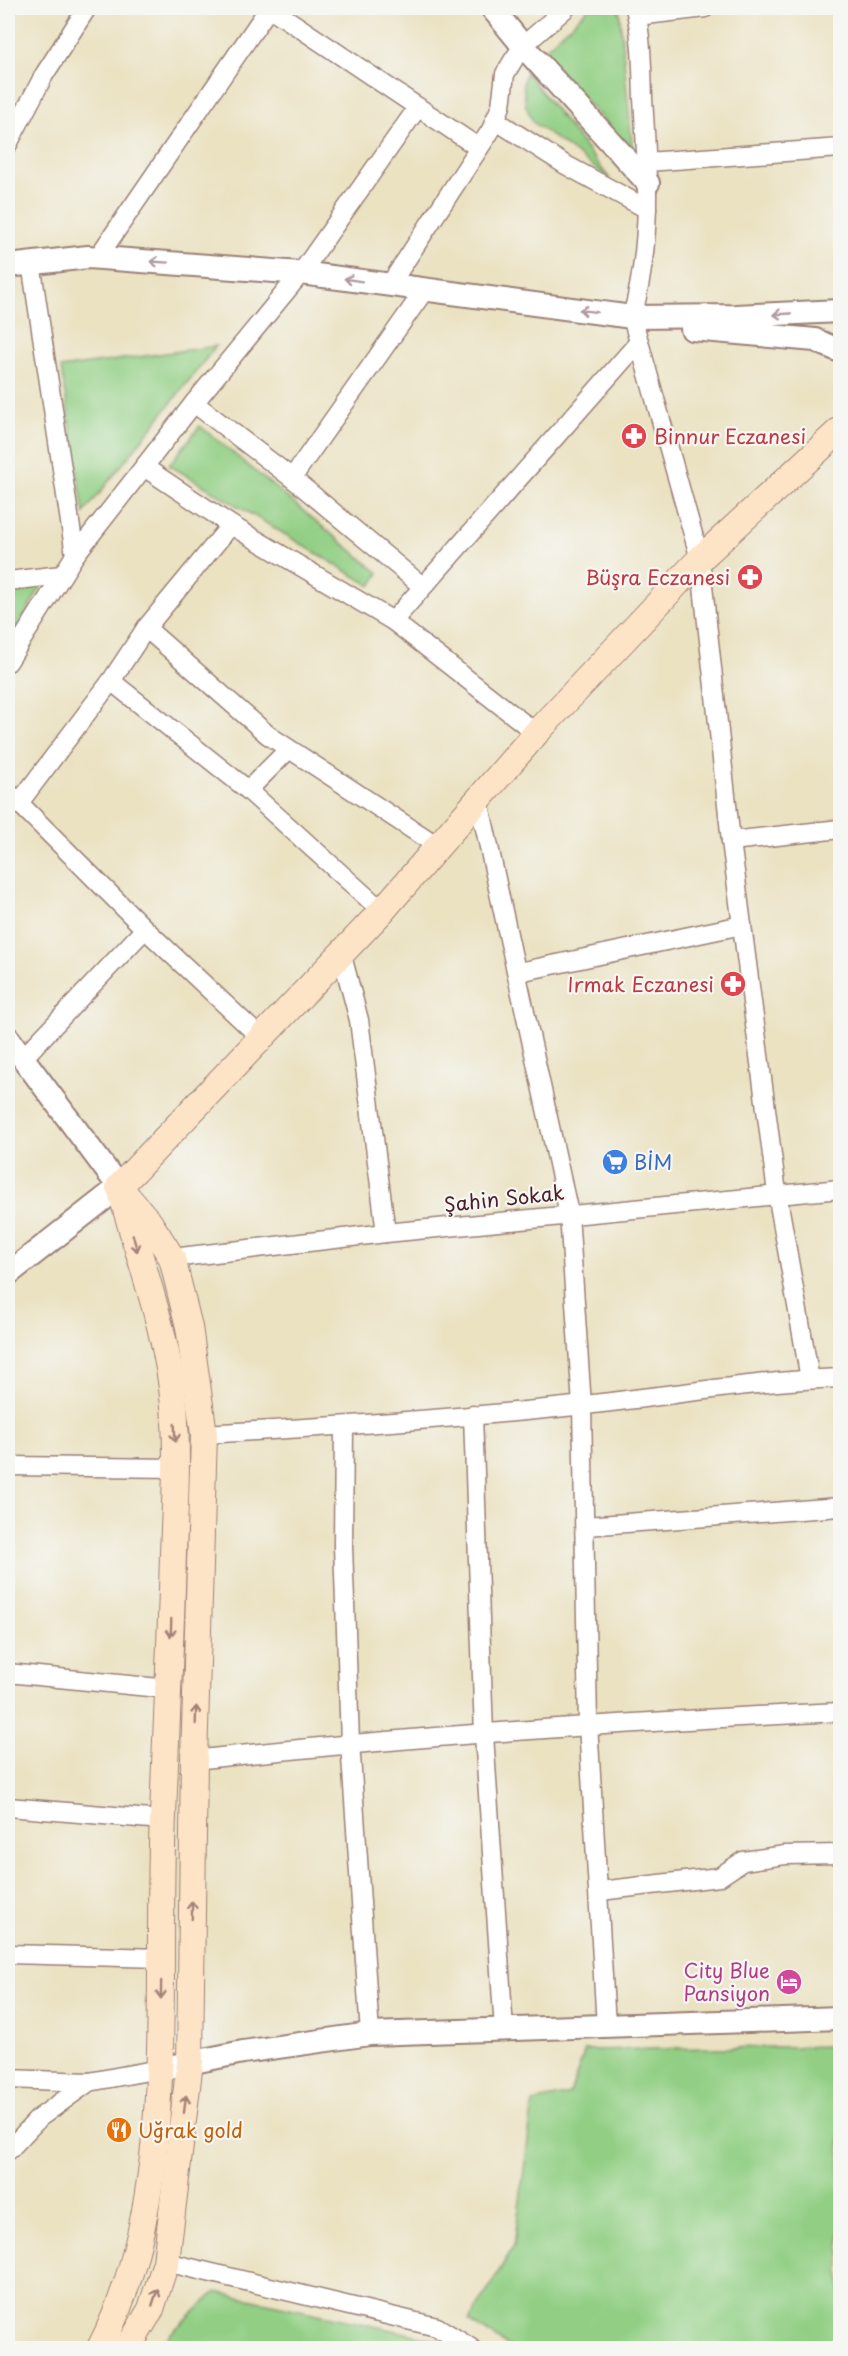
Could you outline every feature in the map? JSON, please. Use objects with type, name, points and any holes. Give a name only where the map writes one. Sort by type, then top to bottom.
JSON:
[{"type":"main road","points":[[119,1186],[262,1039],[381,911],[480,801],[536,733],[700,560],[840,430]]},
{"type":"main road","points":[[119,1186],[149,1222],[172,1258],[189,1327],[204,1434],[194,1760],[190,2062],[166,2262],[151,2309],[128,2349]]},
{"type":"main road","points":[[100,2349],[117,2316],[135,2256],[152,2163],[159,2069],[162,1820],[176,1468],[174,1406],[164,1336],[119,1186]]},
{"type":"street","points":[[8,144],[44,75],[87,8]]},
{"type":"street","points":[[98,257],[269,8],[479,148]]},
{"type":"street","points":[[492,8],[523,46],[647,172]]},
{"type":"street","points":[[389,286],[495,120],[501,106],[505,74],[523,46],[566,8]]},
{"type":"street","points":[[705,8],[636,12],[647,172],[647,209],[643,279],[632,317],[700,560],[731,841],[777,1193],[810,1379]]},
{"type":"street","points":[[8,663],[75,555],[301,273],[418,107]]},
{"type":"street","points":[[8,108],[26,109]]},
{"type":"street","points":[[495,120],[564,164],[647,209]]},
{"type":"street","points":[[647,172],[840,148]]},
{"type":"street","points":[[8,266],[98,257],[301,273],[632,317],[676,328],[815,340],[840,351]]},
{"type":"street","points":[[31,263],[75,555]]},
{"type":"street","points":[[292,478],[424,291]]},
{"type":"street","points":[[632,317],[736,316],[840,310]]},
{"type":"street","points":[[393,621],[639,342]]},
{"type":"street","points":[[194,404],[292,478],[422,586]]},
{"type":"street","points":[[144,467],[231,525],[393,621],[536,733]]},
{"type":"street","points":[[231,525],[146,628],[111,681],[13,797],[145,929],[262,1039]]},
{"type":"street","points":[[8,581],[62,575]]},
{"type":"street","points":[[146,628],[268,735],[439,847]]},
{"type":"street","points":[[111,681],[249,790],[381,911]]},
{"type":"street","points":[[249,790],[289,748]]},
{"type":"street","points":[[480,801],[519,972],[569,1214],[582,1406],[588,1724],[600,1891],[606,2026]]},
{"type":"street","points":[[731,841],[840,829]]},
{"type":"street","points":[[519,972],[742,925]]},
{"type":"street","points":[[24,1057],[145,929]]},
{"type":"street","points":[[341,952],[359,1020],[386,1233]]},
{"type":"street","points":[[8,1038],[119,1186],[8,1274]]},
{"type":"street","name":"Şahin Sokak","points":[[172,1258],[569,1214],[777,1193],[840,1189]]},
{"type":"street","points":[[204,1434],[344,1426],[582,1406],[810,1379],[840,1378]]},
{"type":"street","points":[[473,1415],[484,1735],[504,2030]]},
{"type":"street","points":[[344,1426],[343,1546],[350,1742],[370,2034]]},
{"type":"street","points":[[8,1466],[176,1468]]},
{"type":"street","points":[[586,1526],[840,1507]]},
{"type":"street","points":[[8,1673],[169,1689]]},
{"type":"street","points":[[194,1760],[350,1742],[484,1735],[588,1724],[840,1712]]},
{"type":"street","points":[[8,1807],[162,1820]]},
{"type":"street","points":[[600,1891],[719,1877],[743,1861],[786,1855],[840,1854]]},
{"type":"street","points":[[8,1954],[162,1958]]},
{"type":"street","points":[[8,2079],[88,2082],[190,2062],[370,2034],[840,2018]]},
{"type":"street","points":[[8,2151],[39,2118],[88,2082]]},
{"type":"street","points":[[166,2262],[437,2327],[466,2347]]},
{"type":"green space","points":[[589,8],[619,8],[633,154],[546,55],[546,48]]},
{"type":"green space","points":[[526,72],[610,179],[533,122],[526,106],[523,84]]},
{"type":"green space","points":[[216,346],[84,513],[61,368]]},
{"type":"green space","points":[[200,426],[379,573],[371,586],[169,465]]},
{"type":"green space","points":[[42,585],[8,644],[8,593]]},
{"type":"green space","points":[[840,2046],[840,2348],[511,2348],[469,2321],[514,2246],[533,2102],[570,2094],[585,2050]]},
{"type":"green space","points":[[216,2292],[443,2341],[440,2348],[160,2348],[171,2333]]},
{"type":"place","name":"Binnur Eczanesi","points":[[634,436]]},
{"type":"place","name":"Büşra Eczanesi","points":[[750,577]]},
{"type":"place","name":"Irmak Eczanesi","points":[[733,984]]},
{"type":"place","name":"BİM","points":[[615,1162]]},
{"type":"place","name":"City Blue Pansiyon","points":[[789,1982]]},
{"type":"place","name":"Uğrak gold","points":[[119,2130]]}]
